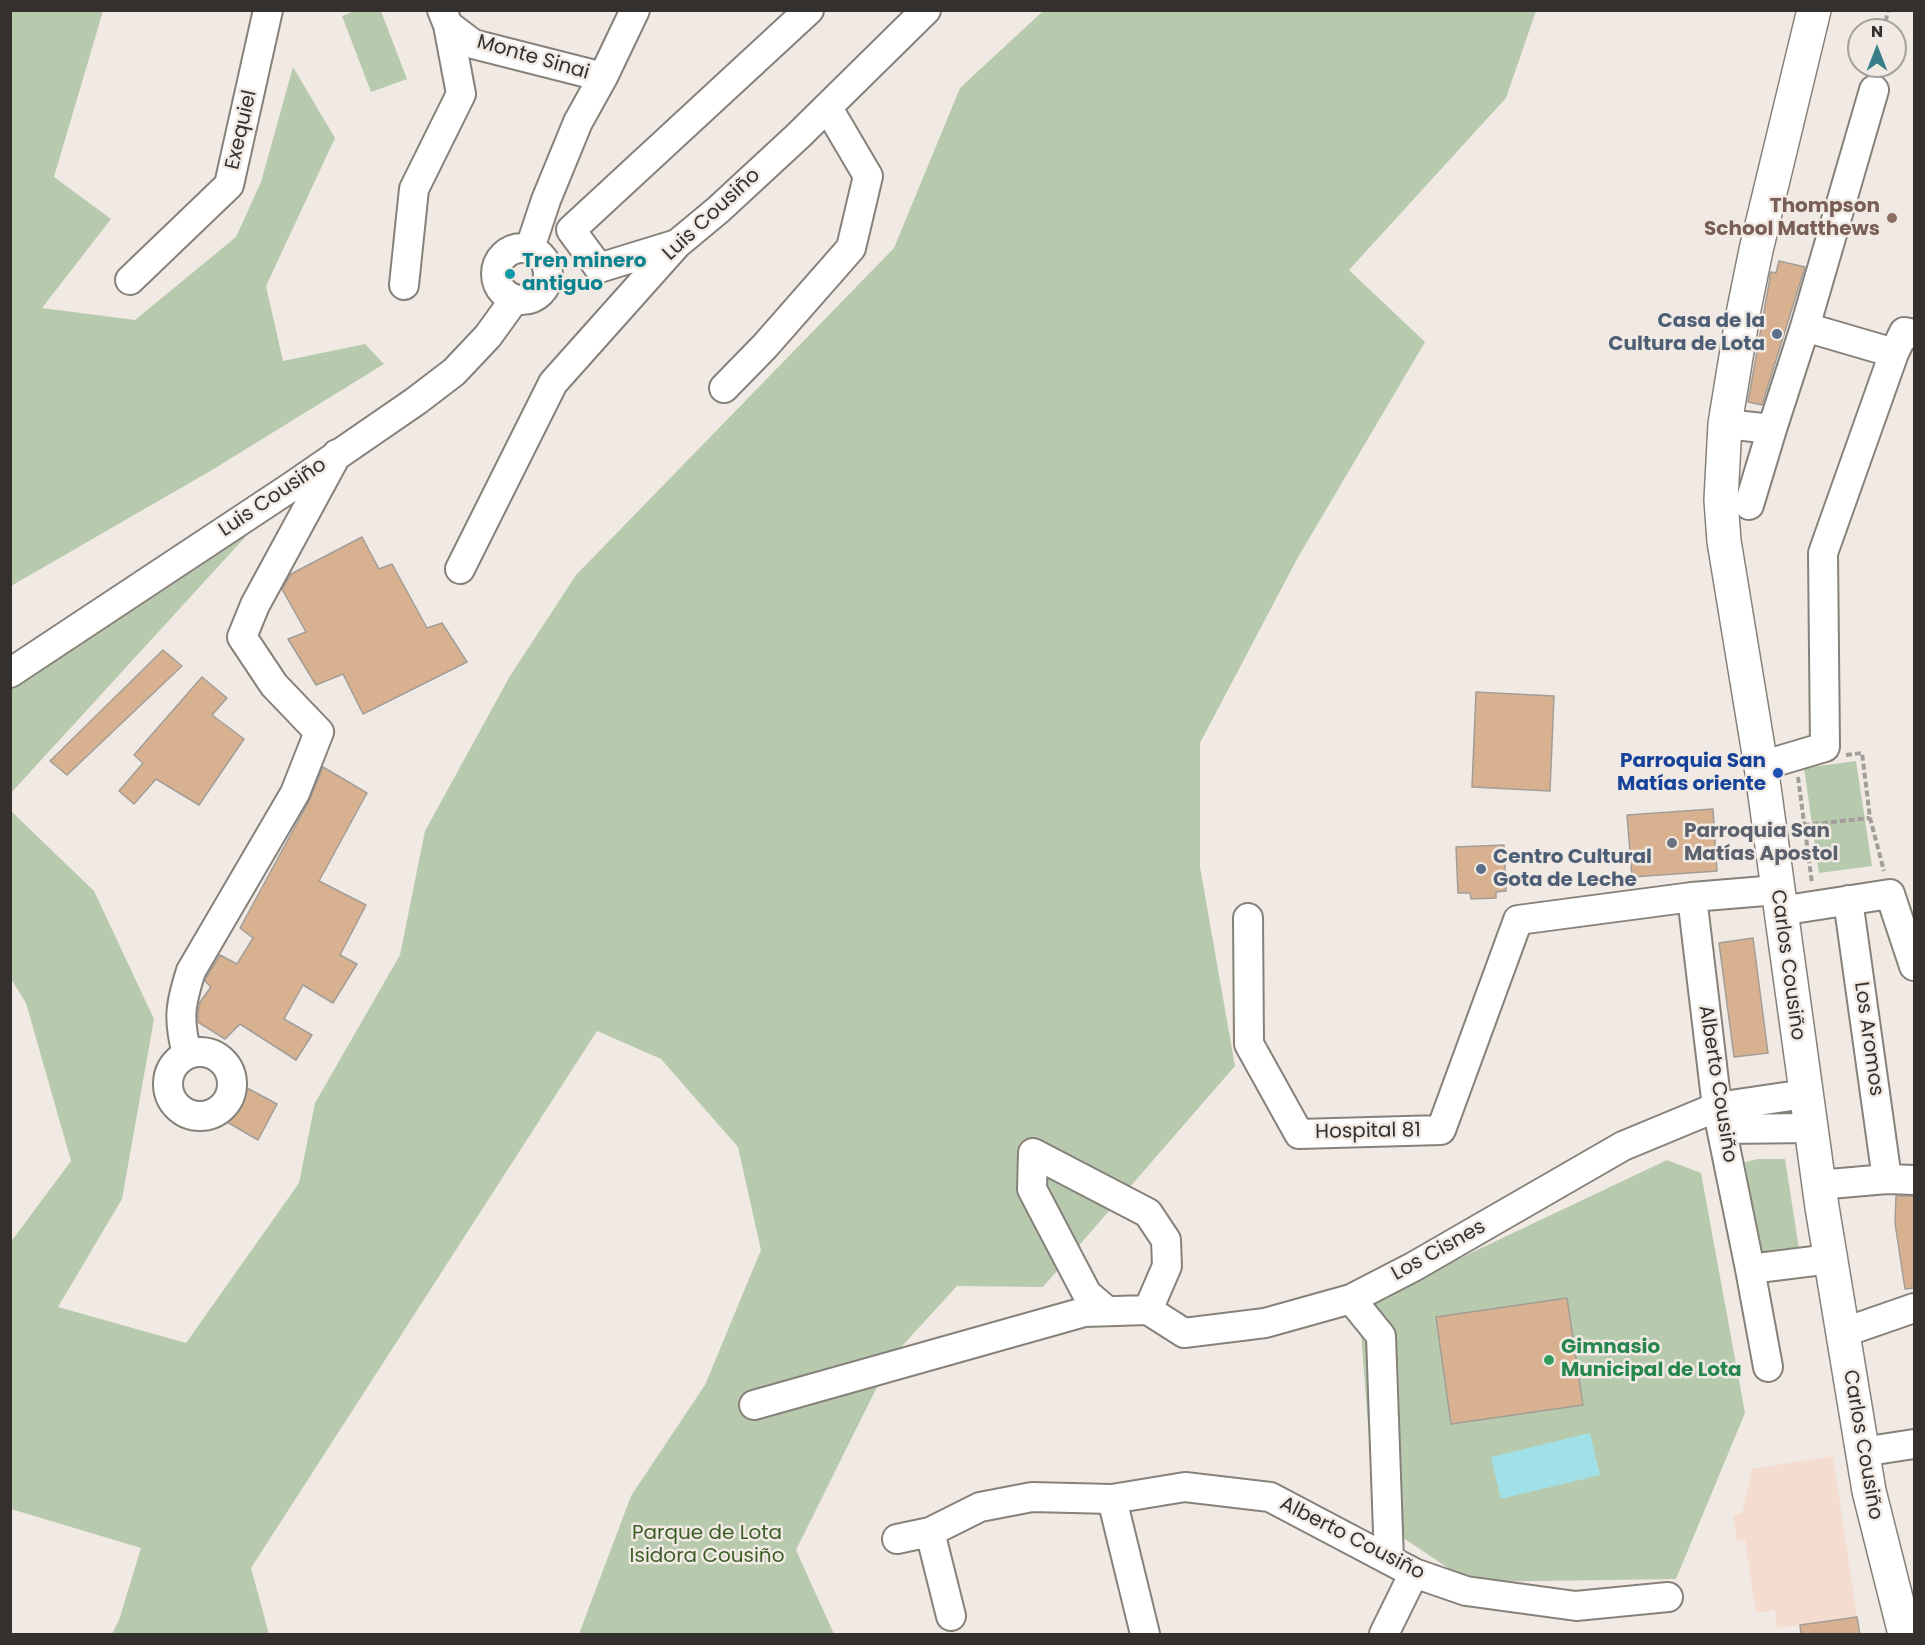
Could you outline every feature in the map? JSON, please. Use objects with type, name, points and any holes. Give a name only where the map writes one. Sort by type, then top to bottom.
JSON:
[{"type":"main road","name":"Carlos Cousiño","points":[[1814,10],[1756,249],[1743,314],[1725,424],[1721,490],[1724,541],[1761,766],[1818,1185],[1874,1516],[1905,1635]]},
{"type":"street","name":"Exequiel","points":[[130,280],[229,185],[268,10]]},
{"type":"street","points":[[530,248],[546,200],[578,122],[603,77],[635,10]]},
{"type":"street","points":[[677,244],[599,268],[571,230],[809,10]]},
{"type":"street","name":"Luis Cousiño","points":[[460,569],[553,383],[677,244],[718,210],[828,108],[926,10]]},
{"type":"street","points":[[404,285],[414,189],[461,94],[445,18]]},
{"type":"street","name":"Monte Sinai","points":[[445,18],[473,44],[603,77]]},
{"type":"street","points":[[1749,505],[1805,327],[1874,90]]},
{"type":"street","points":[[724,388],[765,346],[850,248],[868,176],[828,108]]},
{"type":"street","points":[[513,248],[530,248],[544,257],[549,273],[544,290],[531,300],[514,300],[500,291],[494,275],[499,258],[513,248]]},
{"type":"street","name":"Luis Cousiño","points":[[10,673],[291,488],[416,401],[454,372],[488,336],[514,300]]},
{"type":"street","points":[[1761,766],[1825,747],[1823,553],[1904,344],[1805,327]]},
{"type":"street","points":[[1725,424],[1772,429]]},
{"type":"street","points":[[187,1054],[180,1029],[181,1000],[191,971],[295,793],[319,732],[274,685],[242,637],[255,605],[337,454]]},
{"type":"street","points":[[1692,897],[1815,905],[1890,894],[1914,966]]},
{"type":"street","name":"Hospital 81","points":[[1248,918],[1249,1044],[1299,1134],[1441,1130],[1518,920],[1692,897]]},
{"type":"street","name":"Alberto Cousiño","points":[[1692,897],[1720,1118],[1768,1367]]},
{"type":"street","name":"Los Aromos","points":[[1848,900],[1901,1179]]},
{"type":"street","points":[[1720,1118],[1805,1094]]},
{"type":"street","points":[[1720,1118],[1810,1128]]},
{"type":"street","name":"Los Cisnes","points":[[1148,1310],[1184,1333],[1265,1323],[1351,1299],[1413,1267],[1623,1146],[1720,1118]]},
{"type":"street","points":[[754,1405],[1084,1312],[1148,1310],[1167,1266],[1166,1240],[1148,1213],[1033,1153],[1032,1189],[1087,1294],[1107,1311]]},
{"type":"street","points":[[1818,1185],[1901,1179]]},
{"type":"street","points":[[1750,1269],[1830,1259]]},
{"type":"street","points":[[1351,1299],[1381,1336],[1401,1567],[1384,1635]]},
{"type":"street","points":[[1842,1333],[1914,1308]]},
{"type":"street","points":[[1863,1452],[1914,1444]]},
{"type":"street","name":"Alberto Cousiño","points":[[897,1539],[930,1533],[980,1507],[1032,1497],[1113,1499],[1185,1487],[1270,1497],[1401,1567],[1466,1591],[1576,1606],[1668,1597]]},
{"type":"street","points":[[1113,1499],[1144,1635]]},
{"type":"street","points":[[930,1533],[951,1616]]},
{"type":"path","points":[[1825,747],[1826,758],[1862,753],[1870,818],[1890,894]]},
{"type":"path","points":[[1798,773],[1815,905]]},
{"type":"path","points":[[1804,825],[1870,818]]},
{"type":"shaded area","points":[[1833,1456],[1857,1617],[1777,1628],[1775,1610],[1756,1613],[1745,1540],[1737,1541],[1733,1515],[1742,1513],[1752,1469]]},
{"type":"green space","points":[[11,10],[103,11],[54,177],[111,219],[42,308],[135,320],[236,237],[261,182],[293,67],[335,138],[266,286],[283,361],[365,344],[384,364],[212,470],[11,586]]},
{"type":"green space","points":[[357,10],[381,11],[407,79],[371,92],[342,16]]},
{"type":"green space","name":"Parque de Lota Isidora Cousiño","points":[[1043,11],[1536,11],[1506,98],[1349,270],[1425,342],[1297,559],[1200,743],[1200,867],[1235,1066],[1043,1287],[957,1286],[892,1357],[796,1550],[834,1634],[579,1634],[631,1496],[705,1385],[761,1250],[738,1147],[661,1059],[597,1031],[251,1568],[269,1634],[112,1634],[119,1620],[141,1548],[11,1509],[10,1243],[71,1161],[26,1003],[11,979],[11,811],[94,891],[154,1019],[122,1199],[58,1307],[186,1343],[299,1183],[315,1103],[400,955],[425,831],[510,676],[576,575],[894,248],[960,88]]},
{"type":"green space","points":[[291,487],[11,793],[11,673]]},
{"type":"green space","points":[[1856,761],[1872,866],[1819,873],[1804,768]]},
{"type":"green space","points":[[1758,1159],[1785,1159],[1802,1268],[1760,1271],[1745,1162]]},
{"type":"green space","name":"Gimnasio Municipal de Lota","points":[[1667,1160],[1701,1173],[1745,1413],[1676,1579],[1469,1582],[1375,1519],[1359,1306]]},
{"type":"water","points":[[1590,1433],[1600,1475],[1501,1499],[1491,1457]]},
{"type":"building","points":[[1779,261],[1805,267],[1762,405],[1748,402],[1771,272],[1776,273]]},
{"type":"building","points":[[362,537],[379,569],[392,564],[427,628],[442,623],[467,662],[363,714],[343,674],[316,685],[288,639],[306,632],[282,589],[291,574]]},
{"type":"building","points":[[163,650],[182,666],[67,775],[50,761]]},
{"type":"building","points":[[202,677],[227,698],[212,715],[244,739],[199,805],[156,779],[134,804],[119,791],[143,763],[134,755]]},
{"type":"building","points":[[1476,692],[1554,696],[1550,791],[1472,787]]},
{"type":"building","points":[[323,767],[367,793],[319,881],[366,905],[340,955],[357,964],[333,1003],[303,985],[284,1019],[312,1035],[296,1060],[240,1024],[225,1039],[198,1022],[198,1013],[200,1002],[211,987],[205,981],[206,978],[220,955],[237,964],[253,938],[240,928],[309,801]]},
{"type":"building","name":"Parroquia San Matías Apostol","points":[[1713,809],[1717,871],[1632,877],[1627,815]]},
{"type":"building","name":"Centro Cultural Gota de Leche","points":[[1504,845],[1506,891],[1496,892],[1496,898],[1471,899],[1470,893],[1458,893],[1456,847]]},
{"type":"building","points":[[1753,938],[1768,1053],[1734,1057],[1719,943]]},
{"type":"building","points":[[247,1088],[277,1104],[258,1140],[227,1122]]},
{"type":"building","points":[[1896,1196],[1914,1196],[1914,1288],[1905,1289],[1895,1223]]},
{"type":"building","points":[[1567,1298],[1583,1405],[1451,1424],[1436,1317]]},
{"type":"building","points":[[1857,1617],[1860,1635],[1801,1635],[1800,1625]]},
{"type":"place","name":"Thompson School Matthews","points":[[1892,218]]},
{"type":"place","name":"Tren minero antiguo","points":[[510,274]]},
{"type":"place","name":"Casa de la Cultura de Lota","points":[[1777,334]]},
{"type":"place","name":"Parroquia San Matías oriente","points":[[1778,773]]},
{"type":"place","name":"Parroquia San Matías Apostol","points":[[1672,843]]},
{"type":"place","name":"Centro Cultural Gota de Leche","points":[[1481,869]]},
{"type":"place","name":"Gimnasio Municipal de Lota","points":[[1549,1360]]}]
